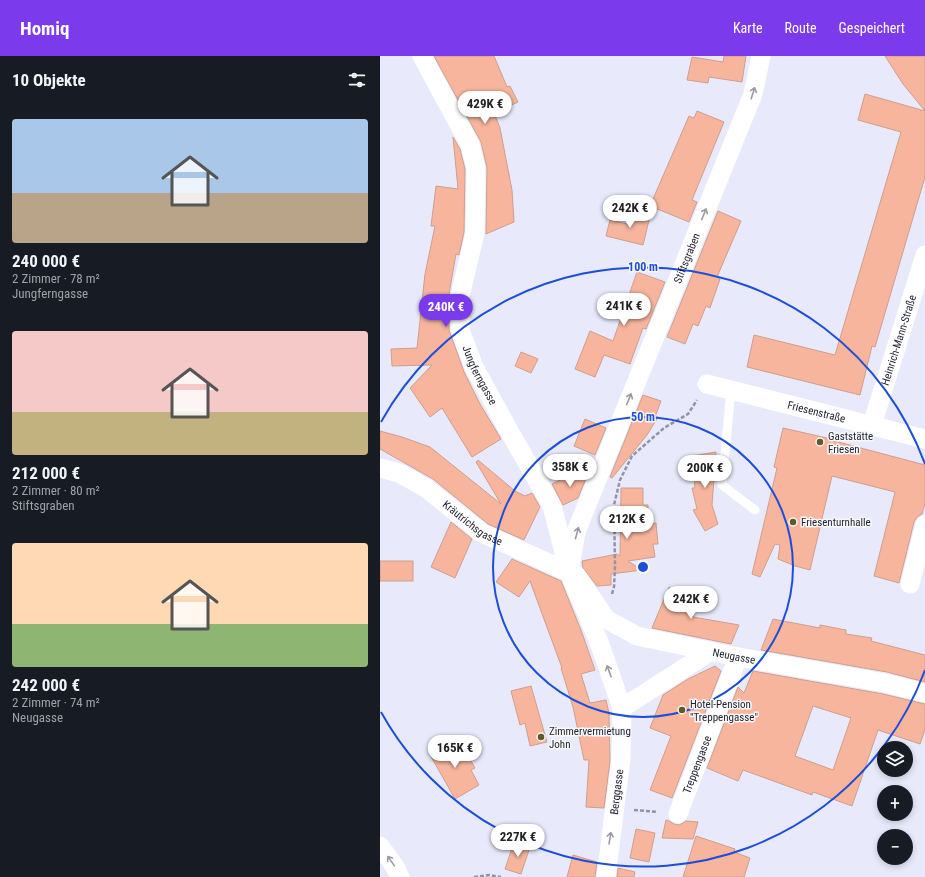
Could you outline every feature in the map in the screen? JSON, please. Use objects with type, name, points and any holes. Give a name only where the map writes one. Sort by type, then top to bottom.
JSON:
[{"type":"street","name":"Jungferngasse","points":[[422,56],[467,139],[476,168],[475,233],[460,296],[460,330],[474,367],[552,506],[569,572]]},
{"type":"street","name":"Stiftsgraben","points":[[569,572],[576,532],[753,94],[761,56]]},
{"type":"street","name":"Heinrich-Mann-Straße","points":[[872,425],[925,255]]},
{"type":"street","name":"Friesenstraße","points":[[707,384],[925,439]]},
{"type":"street","name":"Kräutrichsgasse","points":[[380,468],[399,473],[426,488],[482,533],[569,572]]},
{"type":"street","points":[[910,584],[925,525]]},
{"type":"street","name":"Neugasse","points":[[569,572],[577,576],[606,619],[637,636],[738,657],[885,683],[925,693]]},
{"type":"street","name":"Berggasse","points":[[569,572],[599,642],[622,708],[621,758],[606,877]]},
{"type":"street","points":[[622,708],[711,651]]},
{"type":"street","name":"Treppengasse","points":[[678,814],[738,657]]},
{"type":"street","points":[[380,846],[395,867],[400,877]]},
{"type":"lane","points":[[730,390],[722,485],[755,510]]},
{"type":"path","points":[[606,619],[614,587],[614,505],[620,480],[632,456],[664,428],[688,414],[707,384]]},
{"type":"path","points":[[615,808],[678,814]]},
{"type":"path","points":[[474,877],[489,875],[501,877]]},
{"type":"building","points":[[434,56],[494,56],[507,87],[510,86],[518,102],[494,113],[500,128],[512,190],[514,222],[486,234],[487,168],[481,142]]},
{"type":"building","points":[[724,56],[746,56],[742,82],[709,77],[708,83],[687,80],[692,57],[723,62]]},
{"type":"building","points":[[885,56],[925,56],[925,111],[903,84]]},
{"type":"building","points":[[865,94],[925,111],[925,177],[875,347],[872,346],[860,395],[747,367],[754,335],[835,355],[901,132],[858,120]]},
{"type":"building","points":[[697,111],[724,122],[692,200],[697,202],[689,222],[650,206],[689,116],[694,118]]},
{"type":"building","points":[[453,137],[460,149],[465,169],[464,232],[459,255],[456,254],[449,294],[449,330],[464,372],[480,404],[501,439],[472,457],[442,408],[430,417],[410,388],[432,365],[392,366],[391,349],[417,348],[425,274],[435,226],[431,226],[436,186],[458,189]]},
{"type":"building","points":[[718,211],[741,221],[717,277],[720,279],[710,308],[706,306],[698,326],[693,324],[685,344],[667,337]]},
{"type":"building","points":[[634,212],[650,216],[643,245],[606,236],[610,220],[631,225]]},
{"type":"building","points":[[637,272],[665,282],[646,329],[643,328],[630,364],[604,355],[595,377],[575,369],[590,331],[613,341]]},
{"type":"building","points":[[521,352],[538,359],[531,373],[515,366]]},
{"type":"building","points":[[643,395],[661,401],[655,417],[658,417],[647,435],[612,478],[610,477]]},
{"type":"building","points":[[585,419],[606,428],[595,455],[574,446]]},
{"type":"building","points":[[783,428],[827,438],[925,465],[925,503],[922,514],[917,517],[914,522],[899,583],[874,576],[895,492],[832,476],[810,570],[778,559],[780,545],[775,544],[760,577],[752,574],[777,468],[774,467]]},
{"type":"building","points":[[380,431],[430,447],[501,504],[476,462],[478,460],[515,491],[525,496],[532,493],[540,507],[524,540],[488,524],[433,479],[380,449]]},
{"type":"building","points":[[716,452],[712,505],[718,524],[705,531],[693,510],[697,509],[692,488],[695,488],[692,456]]},
{"type":"building","points":[[571,475],[587,476],[578,498],[563,505],[552,484]]},
{"type":"building","points":[[621,488],[643,488],[643,505],[648,505],[648,524],[656,523],[658,544],[653,544],[655,557],[628,561],[642,570],[611,574],[611,585],[597,586],[583,568],[582,561],[617,554],[620,556]]},
{"type":"building","points":[[451,522],[472,539],[455,578],[431,567]]},
{"type":"building","points":[[512,559],[561,581],[581,630],[595,670],[581,674],[590,703],[606,700],[609,713],[610,761],[604,808],[586,807],[589,760],[584,760],[573,707],[562,668],[530,581],[519,597],[496,582]]},
{"type":"building","points":[[380,561],[413,561],[413,581],[380,581]]},
{"type":"building","points":[[669,587],[697,605],[693,617],[739,625],[731,644],[652,628]]},
{"type":"building","points":[[773,619],[820,628],[820,625],[846,630],[846,634],[872,638],[871,641],[925,655],[925,682],[887,672],[761,650]]},
{"type":"building","name":"Hotel-Pension \"Treppengasse\"","points":[[715,666],[721,671],[672,798],[650,790],[671,736],[650,728],[663,695],[688,679]]},
{"type":"building","points":[[753,671],[883,694],[925,704],[925,730],[920,744],[878,730],[852,806],[813,792],[812,795],[743,770],[738,781],[707,768],[738,687],[744,693]],"holes":[[[813,706],[851,718],[833,770],[795,756]]]},
{"type":"building","points":[[531,686],[547,742],[530,746],[525,723],[520,725],[511,691]]},
{"type":"building","points":[[453,739],[463,757],[467,754],[475,768],[471,770],[479,785],[455,799],[429,753]]},
{"type":"building","points":[[666,820],[679,825],[686,821],[698,822],[693,839],[662,838]]},
{"type":"building","points":[[636,829],[655,833],[649,862],[630,858]]},
{"type":"building","points":[[696,836],[735,849],[734,852],[750,858],[744,877],[683,877]]},
{"type":"building","points":[[514,842],[530,847],[521,874],[505,869]]},
{"type":"building","points":[[573,855],[597,862],[595,877],[567,877]]},
{"type":"building","points":[[618,868],[635,872],[634,877],[617,877]]},
{"type":"place","name":"Gaststätte Friesen","points":[[820,442]]},
{"type":"place","name":"Friesenturnhalle","points":[[793,522]]},
{"type":"place","name":"Hotel-Pension \"Treppengasse\"","points":[[682,710]]},
{"type":"place","name":"Zimmervermietung John","points":[[541,737]]}]
